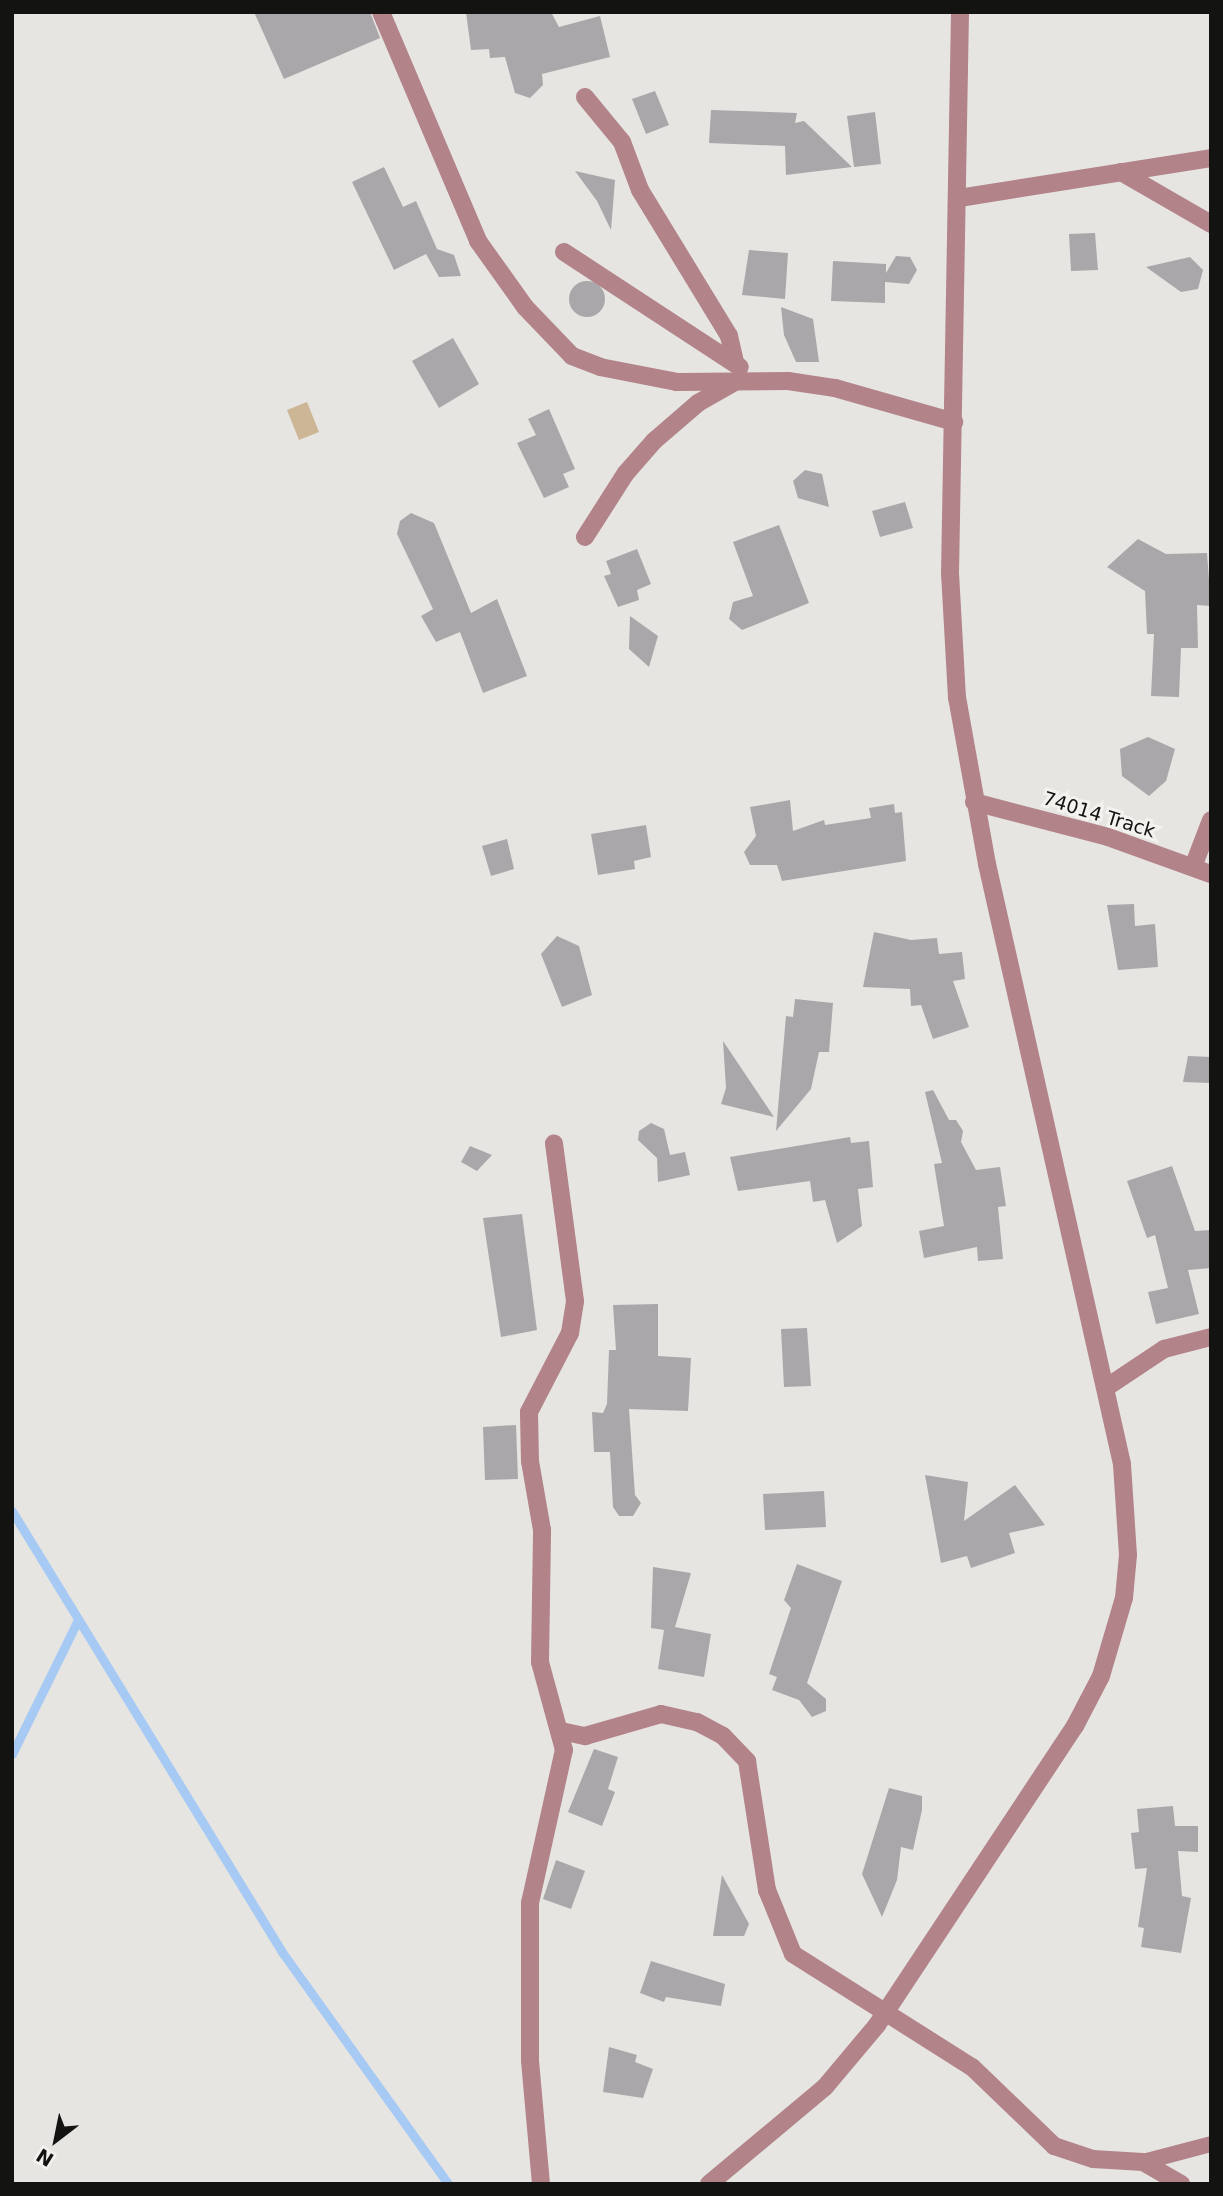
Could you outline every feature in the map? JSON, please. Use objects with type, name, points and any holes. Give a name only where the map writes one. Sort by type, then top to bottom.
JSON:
[{"type":"street","points":[[381,12],[467,222],[556,341],[600,367],[677,382],[743,381],[835,388],[954,422]]},
{"type":"street","points":[[709,2184],[825,2087],[886,2012],[1075,1726],[1105,1666],[1124,1598],[1128,1555],[1122,1464],[1107,1387],[974,802],[953,642],[960,12]]},
{"type":"street","points":[[585,97],[622,142],[640,190],[733,342],[734,361],[743,381]]},
{"type":"street","points":[[959,198],[1211,158]]},
{"type":"street","points":[[1121,172],[1211,224]]},
{"type":"street","points":[[564,252],[734,361]]},
{"type":"street","points":[[585,537],[654,441],[698,403],[743,381]]},
{"type":"street","name":"74014 Track","points":[[974,802],[1108,837],[1211,874]]},
{"type":"street","points":[[1193,867],[1211,820]]},
{"type":"street","points":[[541,2184],[530,2060],[528,1934],[539,1846],[564,1750],[561,1731],[540,1662],[542,1530],[529,1431],[534,1396],[574,1319],[572,1257],[554,1143]]},
{"type":"street","points":[[1107,1387],[1164,1349],[1211,1337]]},
{"type":"street","points":[[561,1731],[585,1736],[661,1714],[697,1721],[733,1743],[747,1761],[755,1836],[783,1936],[808,1965],[972,2067],[1054,2146],[1093,2160],[1143,2162],[1181,2184]]},
{"type":"lane","points":[[1143,2162],[1211,2144]]},
{"type":"shaded area","points":[[307,402],[319,432],[299,440],[287,410]]},
{"type":"building","points":[[254,12],[370,12],[380,38],[284,79]]},
{"type":"building","points":[[466,12],[551,12],[559,27],[600,16],[610,57],[542,74],[543,85],[530,98],[515,93],[505,57],[490,58],[489,49],[471,50]]},
{"type":"building","points":[[655,91],[669,125],[646,134],[632,99]]},
{"type":"building","points":[[711,110],[797,113],[795,123],[804,121],[852,167],[786,175],[785,146],[709,143]]},
{"type":"building","points":[[875,112],[881,164],[854,167],[847,116]]},
{"type":"building","points":[[384,167],[403,207],[416,201],[437,249],[454,255],[461,276],[439,277],[426,254],[394,270],[352,182]]},
{"type":"building","points":[[575,171],[615,180],[611,230],[597,201]]},
{"type":"building","points":[[1095,233],[1098,270],[1071,271],[1069,234]]},
{"type":"building","points":[[749,250],[788,253],[785,299],[742,295]]},
{"type":"building","points":[[896,256],[910,257],[917,270],[909,284],[885,282],[885,303],[831,301],[833,261],[886,264],[886,273]]},
{"type":"building","points":[[1190,257],[1203,270],[1198,289],[1181,292],[1146,267]]},
{"type":"building","points":[[587,281],[600,286],[605,299],[600,312],[587,317],[574,312],[569,299],[574,286]]},
{"type":"building","points":[[781,307],[813,319],[819,362],[796,362],[784,335]]},
{"type":"building","points":[[453,338],[479,384],[439,408],[412,361]]},
{"type":"building","points":[[549,409],[575,469],[563,474],[569,487],[544,498],[517,443],[536,435],[528,419]]},
{"type":"building","points":[[805,470],[822,474],[829,507],[798,498],[793,481]]},
{"type":"building","points":[[905,502],[913,528],[880,537],[872,511]]},
{"type":"building","points":[[411,513],[434,523],[471,613],[497,599],[527,676],[483,693],[460,632],[436,642],[421,616],[433,609],[397,534],[400,521]]},
{"type":"building","points":[[779,525],[809,603],[742,630],[729,619],[733,602],[753,596],[733,542]]},
{"type":"building","points":[[1138,539],[1166,554],[1207,553],[1211,606],[1197,605],[1198,648],[1181,648],[1179,697],[1151,696],[1154,634],[1147,634],[1145,591],[1107,567]]},
{"type":"building","points":[[637,549],[651,584],[637,590],[639,600],[618,607],[604,576],[611,574],[606,561]]},
{"type":"building","points":[[630,616],[658,636],[649,667],[629,649]]},
{"type":"building","points":[[1148,737],[1175,749],[1166,781],[1149,796],[1122,776],[1120,749]]},
{"type":"building","points":[[790,800],[793,831],[824,820],[825,825],[871,818],[869,808],[894,804],[895,813],[902,812],[906,861],[782,881],[777,865],[750,865],[744,852],[756,836],[750,807]]},
{"type":"building","points":[[646,825],[651,857],[634,861],[635,869],[598,875],[591,834]]},
{"type":"building","points":[[507,839],[514,869],[491,876],[482,846]]},
{"type":"building","points":[[1134,904],[1135,926],[1155,924],[1158,967],[1118,970],[1107,905]]},
{"type":"building","points":[[874,932],[911,940],[937,938],[939,954],[962,952],[965,979],[953,981],[969,1027],[933,1039],[921,1005],[911,1006],[910,989],[863,987]]},
{"type":"building","points":[[557,936],[579,946],[592,995],[562,1007],[541,954]]},
{"type":"building","points":[[795,999],[833,1003],[829,1052],[819,1052],[811,1089],[776,1131],[786,1016],[793,1017]]},
{"type":"building","points":[[723,1041],[774,1117],[721,1104],[726,1088]]},
{"type":"building","points":[[1188,1056],[1211,1057],[1211,1083],[1183,1082]]},
{"type":"building","points":[[933,1090],[949,1120],[956,1120],[963,1131],[961,1142],[976,1170],[1000,1167],[1006,1206],[998,1207],[1003,1259],[978,1261],[977,1247],[924,1258],[919,1231],[944,1226],[934,1164],[942,1163],[925,1092]]},
{"type":"building","points":[[651,1123],[664,1129],[670,1155],[685,1152],[690,1175],[658,1182],[657,1158],[638,1140],[639,1131]]},
{"type":"building","points":[[850,1137],[851,1143],[869,1141],[873,1187],[858,1189],[862,1226],[837,1243],[825,1200],[813,1202],[810,1181],[738,1191],[730,1157]]},
{"type":"building","points":[[470,1146],[492,1155],[477,1171],[461,1162]]},
{"type":"building","points":[[1172,1166],[1195,1231],[1211,1230],[1211,1268],[1188,1270],[1199,1314],[1156,1324],[1148,1292],[1168,1288],[1155,1235],[1147,1238],[1127,1181]]},
{"type":"building","points":[[522,1214],[537,1330],[501,1337],[483,1218]]},
{"type":"building","points":[[658,1304],[658,1356],[691,1358],[688,1411],[629,1409],[635,1495],[641,1503],[633,1516],[619,1516],[613,1507],[610,1452],[594,1452],[592,1412],[603,1413],[607,1404],[609,1350],[616,1350],[613,1305]]},
{"type":"building","points":[[807,1328],[811,1386],[784,1387],[781,1329]]},
{"type":"building","points":[[516,1425],[518,1479],[485,1480],[483,1427]]},
{"type":"building","points":[[925,1475],[968,1482],[964,1521],[1015,1485],[1045,1525],[1009,1533],[1015,1553],[971,1568],[967,1556],[941,1563]]},
{"type":"building","points":[[824,1491],[826,1527],[765,1530],[763,1494]]},
{"type":"building","points":[[797,1564],[842,1581],[807,1683],[826,1699],[826,1711],[812,1717],[799,1700],[772,1690],[777,1677],[769,1674],[791,1608],[784,1600]]},
{"type":"building","points":[[653,1567],[691,1573],[675,1627],[711,1634],[704,1677],[658,1669],[664,1630],[651,1628]]},
{"type":"building","points":[[594,1749],[618,1757],[608,1789],[615,1792],[602,1826],[568,1812]]},
{"type":"building","points":[[889,1788],[922,1796],[922,1810],[913,1850],[901,1847],[897,1880],[882,1917],[862,1874]]},
{"type":"building","points":[[1173,1806],[1175,1826],[1198,1826],[1198,1852],[1178,1851],[1182,1896],[1191,1898],[1181,1953],[1141,1947],[1144,1928],[1138,1927],[1147,1868],[1135,1869],[1131,1833],[1139,1832],[1137,1809]]},
{"type":"building","points":[[556,1860],[585,1871],[571,1909],[543,1899]]},
{"type":"building","points":[[722,1875],[749,1924],[744,1936],[713,1936]]},
{"type":"building","points":[[651,1961],[725,1984],[721,2006],[666,1997],[664,2002],[640,1993]]},
{"type":"building","points":[[609,2047],[637,2055],[635,2062],[653,2069],[643,2098],[603,2092]]},
{"type":"waterway","points":[[12,1511],[282,1952],[448,2184]]},
{"type":"waterway","points":[[12,1754],[78,1620]]}]
